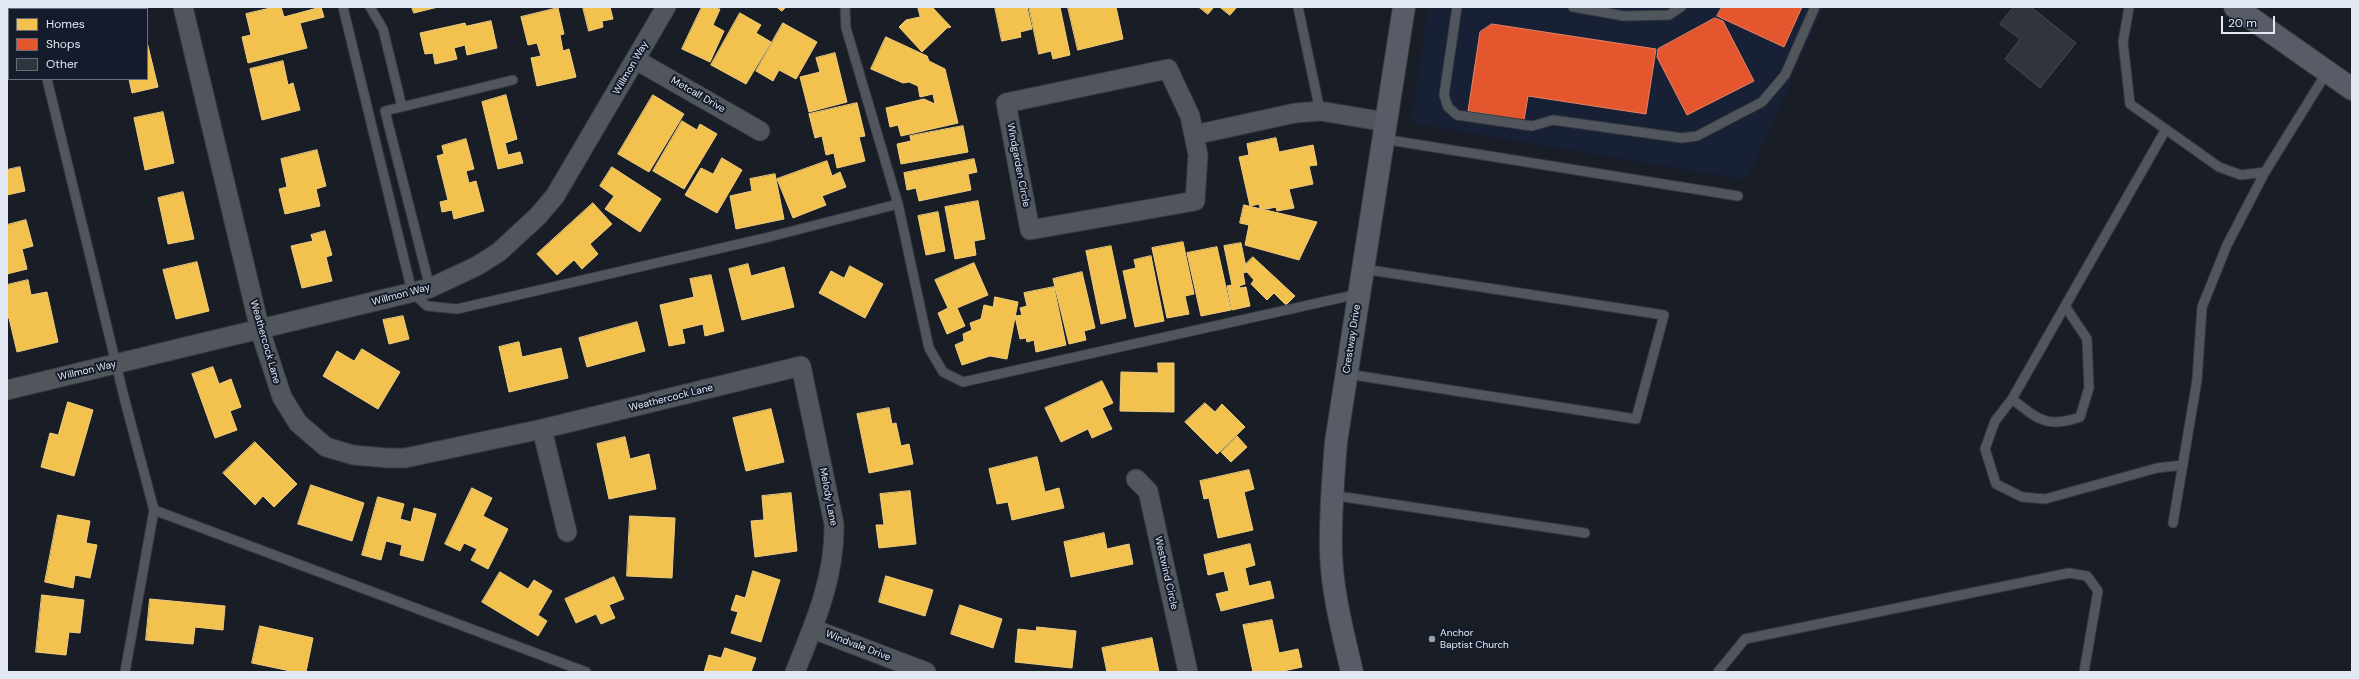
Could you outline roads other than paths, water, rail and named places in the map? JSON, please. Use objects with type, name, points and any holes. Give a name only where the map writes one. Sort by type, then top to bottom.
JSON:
[{"type":"main road","name":"Crestway Drive","points":[[1352,672],[1341,626],[1331,553],[1331,495],[1336,442],[1404,7]]},
{"type":"main road","points":[[2235,7],[2352,89]]},
{"type":"street","name":"Weathercock Lane","points":[[182,7],[260,330],[282,397],[298,423],[326,447],[353,455],[405,458],[542,429],[801,366]]},
{"type":"street","name":"Willmon Way","points":[[7,390],[421,290],[471,269],[499,252],[538,216],[554,196],[636,60],[666,7]]},
{"type":"street","name":"Metcalf Drive","points":[[636,60],[760,131]]},
{"type":"street","name":"Windgarden Circle","points":[[1168,69],[1190,116],[1194,135],[1198,155],[1195,201],[1030,230],[1006,103],[1168,69]]},
{"type":"street","points":[[1194,135],[1295,113],[1320,111],[1384,131]]},
{"type":"street","name":"Melody Lane","points":[[795,672],[824,599],[830,573],[834,524],[801,366]]},
{"type":"street","points":[[542,429],[566,532]]},
{"type":"street","name":"Westwind Circle","points":[[1136,479],[1148,491],[1188,672]]},
{"type":"street","name":"Windvale Drive","points":[[813,629],[926,672]]},
{"type":"lane","points":[[343,7],[421,290],[427,306],[457,309],[765,238],[898,204]]},
{"type":"lane","points":[[370,7],[383,29],[402,107]]},
{"type":"lane","points":[[845,7],[846,28],[898,204],[930,348],[943,372],[963,382],[1360,294]]},
{"type":"lane","points":[[1298,7],[1320,111]]},
{"type":"lane","points":[[1457,7],[1444,95],[1448,107],[1457,115],[1532,126],[1553,120],[1682,138],[1697,136],[1762,102],[1785,75],[1815,7]]},
{"type":"lane","points":[[1573,7],[1624,16],[1669,15],[1681,7]]},
{"type":"lane","points":[[2129,7],[2123,42],[2130,104],[2219,167],[2241,175],[2265,172]]},
{"type":"lane","points":[[2173,523],[2197,380],[2202,307],[2226,244],[2265,172],[2327,72]]},
{"type":"lane","points":[[47,80],[116,364],[154,510],[126,672]]},
{"type":"lane","points":[[421,290],[385,111],[513,80]]},
{"type":"lane","points":[[2166,129],[2012,399],[1995,421],[1985,449],[1996,484],[2022,497],[2045,499],[2157,468],[2183,465]]},
{"type":"lane","points":[[1384,131],[1738,196]]},
{"type":"lane","points":[[1347,374],[1636,419],[1664,315],[1364,269]]},
{"type":"lane","points":[[2012,399],[2041,421],[2065,423],[2080,417],[2089,388],[2087,339],[2065,306]]},
{"type":"lane","points":[[1331,495],[1585,533]]},
{"type":"lane","points":[[154,510],[586,672]]},
{"type":"lane","points":[[1718,672],[1745,639],[2069,573],[2088,576],[2098,592],[2084,672]]},
{"type":"place","name":"Anchor Baptist Church","points":[[1432,639]]}]
